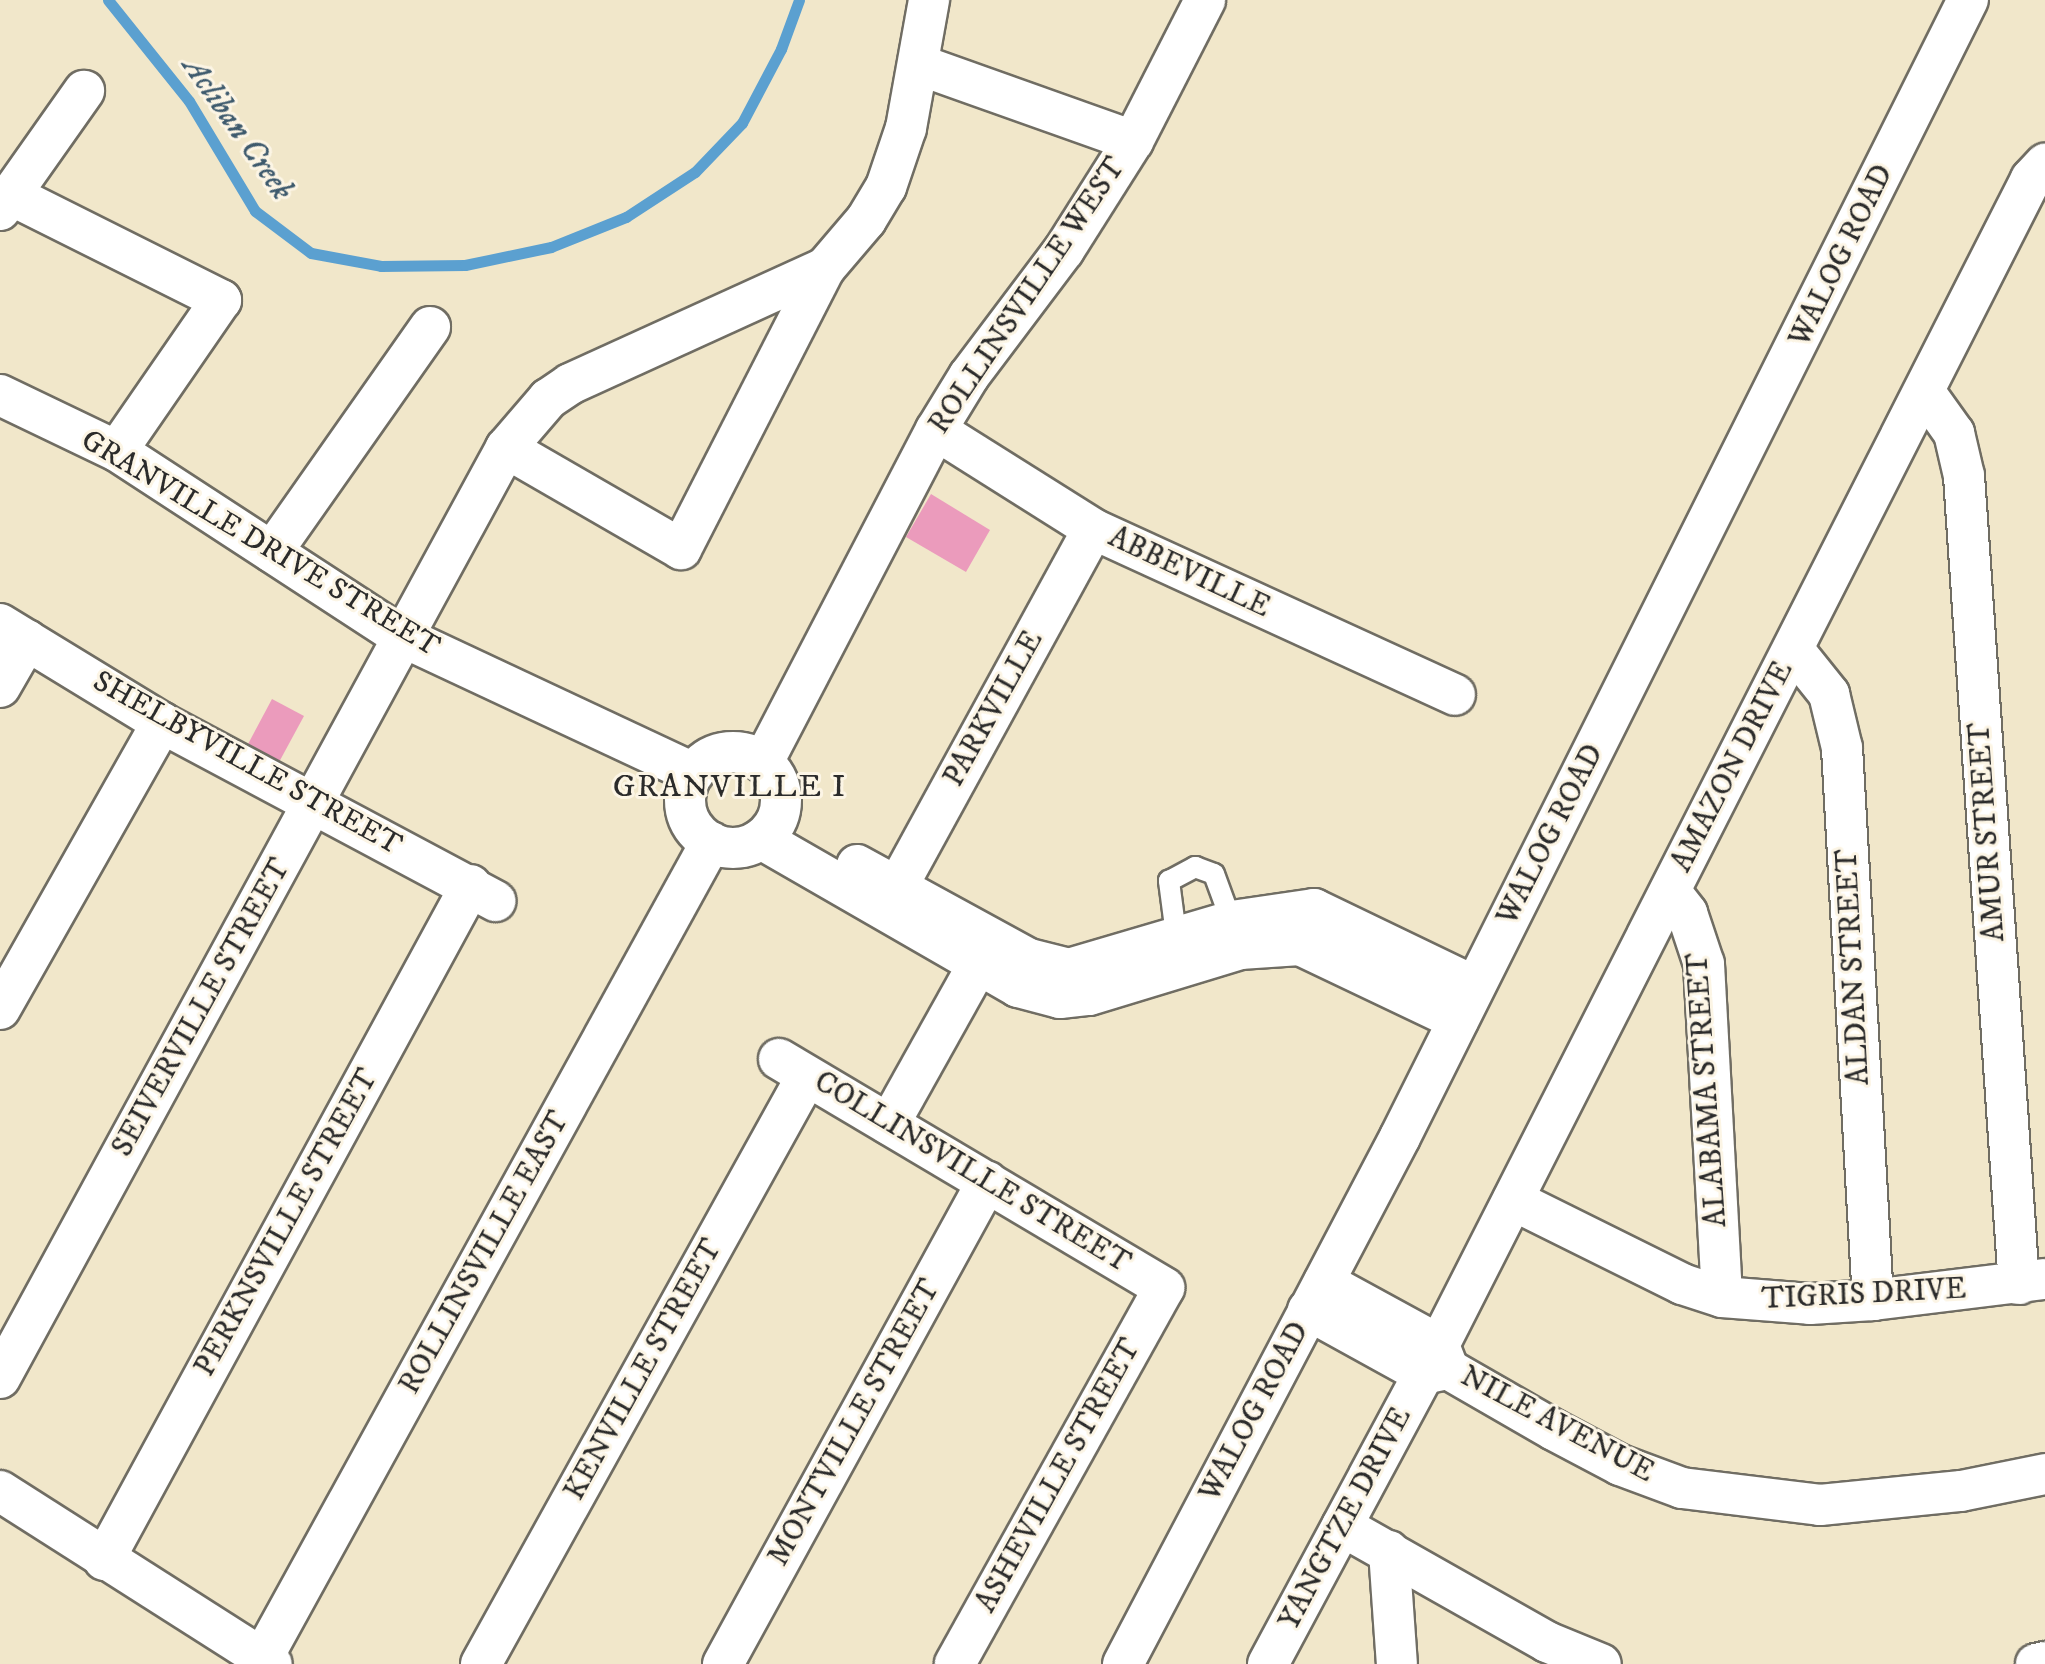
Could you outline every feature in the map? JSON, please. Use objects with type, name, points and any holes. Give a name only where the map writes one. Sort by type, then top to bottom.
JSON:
[{"type":"street","points":[[506,448],[681,549],[825,268],[866,220],[886,187],[920,65],[929,0]]},
{"type":"street","name":"ROLLINSVILLE WEST","points":[[763,762],[936,430],[969,376],[1064,250],[1133,141],[1205,0]]},
{"type":"street","name":"WALOG ROAD","points":[[1123,1664],[1466,1003],[1968,0]]},
{"type":"street","points":[[920,65],[1133,141]]},
{"type":"street","points":[[84,91],[5,202],[221,300],[117,451]]},
{"type":"street","name":"AMAZON DRIVE","points":[[1437,1363],[1513,1200],[2031,179],[2045,164]]},
{"type":"street","name":"SEIVERVILLE STREET","points":[[0,1378],[506,448],[548,399],[594,370],[825,268]]},
{"type":"street","points":[[272,552],[430,327]]},
{"type":"street","name":"AMUR STREET","points":[[1924,391],[1954,433],[1964,476],[2032,1282]]},
{"type":"street","name":"GRANVILLE DRIVE STREET","points":[[0,395],[117,451],[401,636],[693,773]]},
{"type":"street","name":"ABBEVILLE","points":[[936,430],[1093,529],[1455,695]]},
{"type":"street","name":"PARKVILLE","points":[[896,889],[1093,529]]},
{"type":"street","points":[[0,687],[13,632]]},
{"type":"street","name":"SHELBYVILLE STREET","points":[[13,632],[162,723],[484,893]]},
{"type":"street","name":"ALDAN STREET","points":[[1793,649],[1829,694],[1842,748],[1873,1300]]},
{"type":"street","points":[[0,1009],[162,723]]},
{"type":"street","points":[[726,752],[763,762],[778,782],[769,829],[736,848],[711,842],[700,835],[686,812],[687,785],[693,773],[726,752]]},
{"type":"street","points":[[769,829],[985,954],[1029,959],[1069,969],[1180,950],[1236,935],[1300,945],[1466,1003]]},
{"type":"street","points":[[769,829],[896,889],[985,954]]},
{"type":"street","name":"ROLLINSVILLE EAST","points":[[264,1662],[711,842]]},
{"type":"street","name":"ALABAMA STREET","points":[[1670,891],[1687,913],[1704,964],[1722,1297]]},
{"type":"street","name":"PERKNSVILLE STREET","points":[[104,1560],[484,893]]},
{"type":"street","points":[[889,1124],[985,954]]},
{"type":"street","name":"COLLINSVILLE STREET","points":[[793,1068],[1164,1288]]},
{"type":"street","name":"KENVILLE STREET","points":[[481,1664],[793,1068]]},
{"type":"street","name":"MONTVILLE STREET","points":[[723,1664],[987,1182]]},
{"type":"street","name":"TIGRIS DRIVE","points":[[1513,1200],[1682,1284],[1722,1297],[1797,1303],[1873,1300],[2032,1282]]},
{"type":"street","name":"ASHEVILLE STREET","points":[[955,1664],[1164,1288]]},
{"type":"street","name":"NILE AVENUE","points":[[1316,1296],[1620,1465],[1682,1488],[1736,1498],[1820,1505],[1900,1499],[2045,1474]]},
{"type":"street","name":"YANGTZE DRIVE","points":[[1268,1664],[1342,1526],[1437,1363]]},
{"type":"street","points":[[0,1491],[264,1662]]},
{"type":"street","points":[[1342,1526],[1389,1551],[1548,1653],[1601,1664]]},
{"type":"street","points":[[1389,1551],[1397,1664]]},
{"type":"street","points":[[2036,1664],[2045,1662]]},
{"type":"lane","points":[[1180,950],[1169,881],[1195,867],[1214,874],[1236,935]]},
{"type":"building","points":[[931,494],[990,530],[966,572],[906,537]]},
{"type":"building","points":[[272,699],[304,716],[278,764],[247,746]]},
{"type":"waterway","name":"Acliban Creek","points":[[108,0],[189,101],[255,211],[311,253],[381,266],[465,265],[551,247],[626,217],[695,172],[742,123],[781,49],[799,0]]},
{"type":"district","name":"GRANVILLE I","points":[[730,787]]}]
